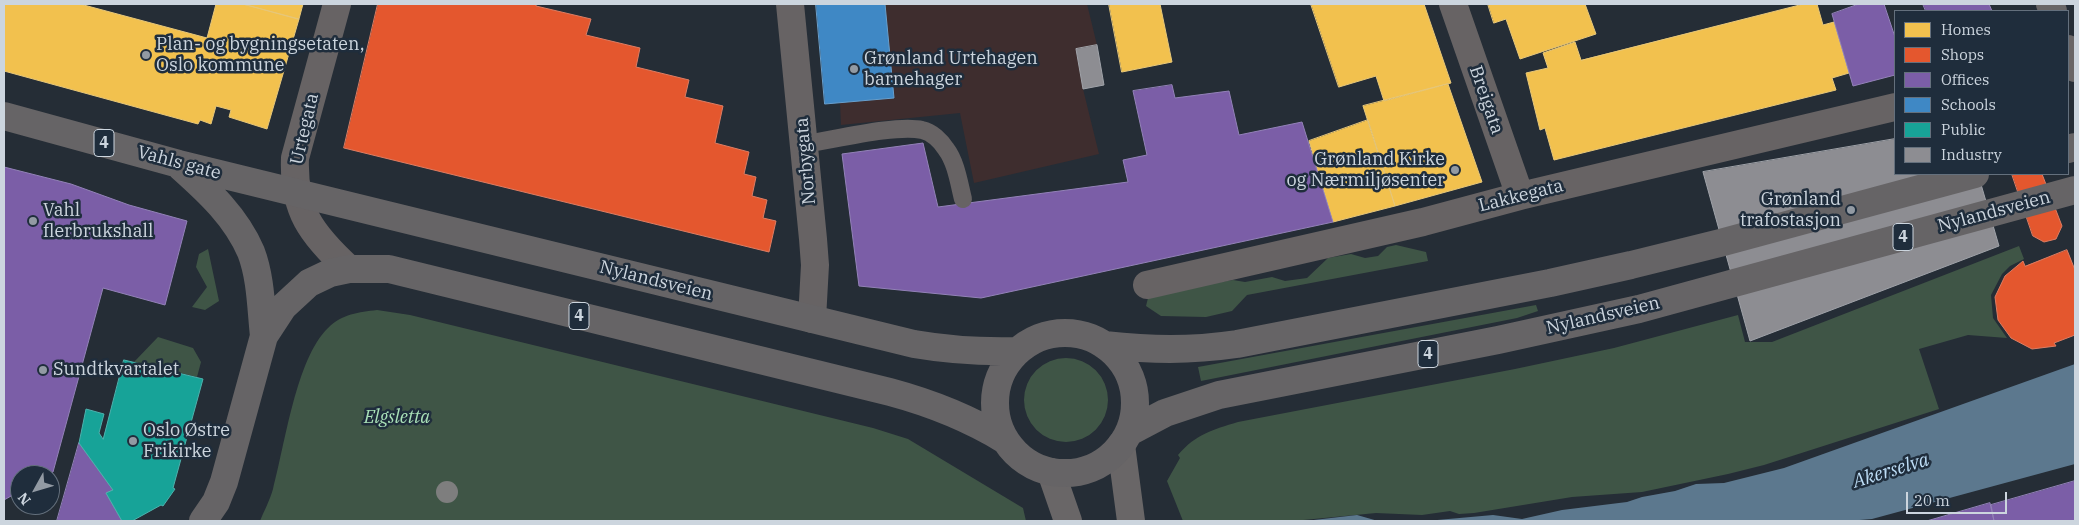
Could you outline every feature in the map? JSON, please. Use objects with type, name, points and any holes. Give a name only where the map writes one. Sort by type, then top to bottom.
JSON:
[{"type":"main road","points":[[2069,52],[2075,67]]},
{"type":"main road","name":"Vahls gate","points":[[4,116],[179,164],[296,193]]},
{"type":"main road","name":"4","points":[[179,164],[224,208],[242,235],[255,266],[264,336],[224,482],[216,502],[203,521]]},
{"type":"main road","name":"Nylandsveien","points":[[1104,345],[1169,350],[1199,349],[1237,344],[1550,283],[1720,243],[1971,175]]},
{"type":"main road","name":"Nylandsveien","points":[[1125,438],[1165,413],[1219,395],[1563,326],[1731,284],[2075,190]]},
{"type":"main road","name":"Nylandsveien","points":[[296,193],[914,344],[947,350],[1018,351]]},
{"type":"main road","name":"Nylandsveien","points":[[264,336],[291,298],[309,283],[330,273],[349,268],[389,269],[890,392],[922,401],[965,417],[1005,440]]},
{"type":"main road","name":"Nylandsveien","points":[[1070,333],[1088,337],[1104,345],[1126,369],[1132,384],[1135,400],[1134,416],[1125,438],[1111,457],[1090,468],[1067,473],[1051,472],[1033,466],[1017,455],[1005,440],[997,418],[996,393],[1007,363],[1018,351],[1033,340],[1051,334],[1070,333]]},
{"type":"main road","points":[[1125,438],[1130,517]]},
{"type":"main road","points":[[1051,472],[1068,521]]},
{"type":"street","name":"Urtegata","points":[[337,4],[295,158],[296,193],[302,211],[311,228],[329,250],[349,268]]},
{"type":"street","name":"Norbygata","points":[[790,4],[805,144],[814,265],[812,319]]},
{"type":"street","name":"Breigata","points":[[1454,4],[1520,196]]},
{"type":"street","name":"Lakkegata","points":[[1147,285],[1422,222],[1520,196],[1894,107]]},
{"type":"lane","points":[[805,144],[895,130],[923,130],[935,137],[947,150],[955,169],[963,200]]},
{"type":"shaded area","points":[[885,4],[1087,4],[1097,45],[1083,89],[1099,154],[974,183],[960,113],[841,125],[840,103],[894,98]]},
{"type":"green space","points":[[1396,245],[1426,252],[1428,261],[1247,295],[1232,311],[1206,317],[1161,316],[1146,306],[1148,298],[1159,292],[1233,280],[1245,282],[1272,277],[1285,281],[1307,278],[1328,258],[1351,254],[1365,258],[1378,256],[1387,247]]},
{"type":"green space","points":[[2019,246],[2024,259],[2010,266],[2002,274],[1991,295],[1993,318],[2007,338],[1968,335],[1919,349],[1939,409],[1764,465],[1642,492],[1572,497],[1474,513],[1459,514],[1450,511],[1422,515],[1376,513],[1293,521],[1183,521],[1167,481],[1180,458],[1178,455],[1191,442],[1212,430],[1238,422],[1614,348],[1738,315],[1745,342],[1772,342]]},
{"type":"green space","points":[[208,249],[219,301],[205,310],[192,307],[207,287],[196,267],[199,254]]},
{"type":"green space","points":[[1536,305],[1538,311],[1517,318],[1201,381],[1198,367]]},
{"type":"green space","name":"Elgsletta","points":[[377,310],[410,315],[873,428],[908,439],[1023,508],[1026,521],[260,521],[273,489],[300,381],[317,342],[333,323],[357,313]]},
{"type":"green space","points":[[158,337],[193,348],[201,362],[197,377],[134,362]]},
{"type":"green space","points":[[1058,358],[1074,358],[1090,365],[1101,376],[1108,392],[1105,416],[1096,430],[1090,435],[1074,442],[1058,442],[1042,435],[1031,424],[1024,408],[1024,392],[1031,376],[1042,365]]},
{"type":"water","name":"Akerselva","points":[[2075,364],[2075,464],[1872,519],[1847,521],[1426,521],[1493,515],[1522,519],[1562,510],[1627,502],[1696,484],[1724,483],[1784,468]]},
{"type":"water","points":[[1357,515],[1378,521],[1305,521]]},
{"type":"building: Homes","name":"Plan- og bygningsetaten, Oslo kommune","points":[[4,4],[80,4],[207,38],[216,4],[243,4],[299,19],[267,129],[229,117],[231,110],[216,106],[211,124],[200,120],[198,124],[4,71]]},
{"type":"building: Homes","points":[[243,4],[303,4],[299,19]]},
{"type":"building: Homes","points":[[1109,4],[1160,4],[1172,62],[1122,72]]},
{"type":"building: Homes","points":[[1311,4],[1424,4],[1451,83],[1384,101],[1376,76],[1339,87]]},
{"type":"building: Homes","points":[[1488,4],[1585,4],[1596,34],[1520,59],[1506,19],[1494,23]]},
{"type":"building: Homes","points":[[1804,4],[1817,4],[1823,25],[1834,22],[1849,73],[1832,78],[1836,90],[1554,160],[1545,128],[1540,130],[1526,73],[1548,68],[1543,53],[1575,42],[1581,60]]},
{"type":"building: Homes","points":[[1448,84],[1482,182],[1395,206],[1363,106]]},
{"type":"building: Homes","points":[[1368,120],[1395,206],[1333,222],[1309,141]]},
{"type":"building: Shops","points":[[378,4],[536,4],[536,6],[591,19],[586,35],[640,48],[636,67],[689,80],[685,97],[723,106],[715,143],[749,152],[744,174],[756,177],[752,196],[767,200],[763,218],[776,221],[769,252],[344,148]]},
{"type":"building: Shops","points":[[2012,175],[2042,175],[2062,226],[2056,239],[2044,242],[2033,236]]},
{"type":"building: Shops","points":[[2067,250],[2075,270],[2075,335],[2054,343],[2056,346],[2032,349],[2011,338],[1998,320],[1995,297],[2005,276],[2023,261],[2025,266]]},
{"type":"building: Offices","points":[[1859,4],[1884,4],[1894,34],[1894,75],[1853,86],[1832,14]]},
{"type":"building: Offices","points":[[1923,4],[1989,4],[1992,10],[1926,10]]},
{"type":"building: Offices","points":[[1172,85],[1175,98],[1229,91],[1239,135],[1302,122],[1333,222],[981,298],[859,286],[842,154],[923,143],[938,207],[1128,182],[1123,160],[1147,155],[1133,91]]},
{"type":"building: Offices","name":"Sundtkvartalet","points":[[4,167],[71,184],[129,205],[187,221],[165,305],[103,288],[55,465],[10,465],[10,497],[4,500]]},
{"type":"building: Offices","points":[[79,443],[113,490],[106,493],[122,521],[57,521]]},
{"type":"building: Offices","points":[[2075,481],[2075,521],[1994,521],[1991,505]]},
{"type":"building: Offices","points":[[1990,503],[1994,521],[1927,521]]},
{"type":"building: Schools","points":[[816,4],[885,4],[894,98],[825,104]]},
{"type":"building: Public","name":"Oslo Østre Frikirke","points":[[124,360],[203,379],[173,488],[175,489],[163,506],[161,505],[132,521],[122,521],[106,493],[113,490],[79,443],[86,409],[104,414],[99,433],[103,439]]},
{"type":"building: Industry","points":[[1097,45],[1104,85],[1083,89],[1076,49]]},
{"type":"building: Industry","name":"Grønland trafostasjon","points":[[1894,139],[1894,175],[1978,175],[1999,246],[1750,341],[1703,172]]},
{"type":"building: Other","points":[[447,481],[455,484],[458,492],[455,500],[447,503],[439,500],[436,492],[439,484]]},
{"type":"place","name":"Plan- og bygningsetaten, Oslo kommune","points":[[146,55]]},
{"type":"place","name":"Grønland Urtehagen barnehager","points":[[854,69]]},
{"type":"place","name":"Grønland Kirke og Nærmiljøsenter","points":[[1455,170]]},
{"type":"place","name":"Grønland trafostasjon","points":[[1851,210]]},
{"type":"place","name":"Vahl flerbrukshall","points":[[33,221]]},
{"type":"place","name":"Sundtkvartalet","points":[[43,370]]},
{"type":"place","name":"Oslo Østre Frikirke","points":[[133,441]]}]
